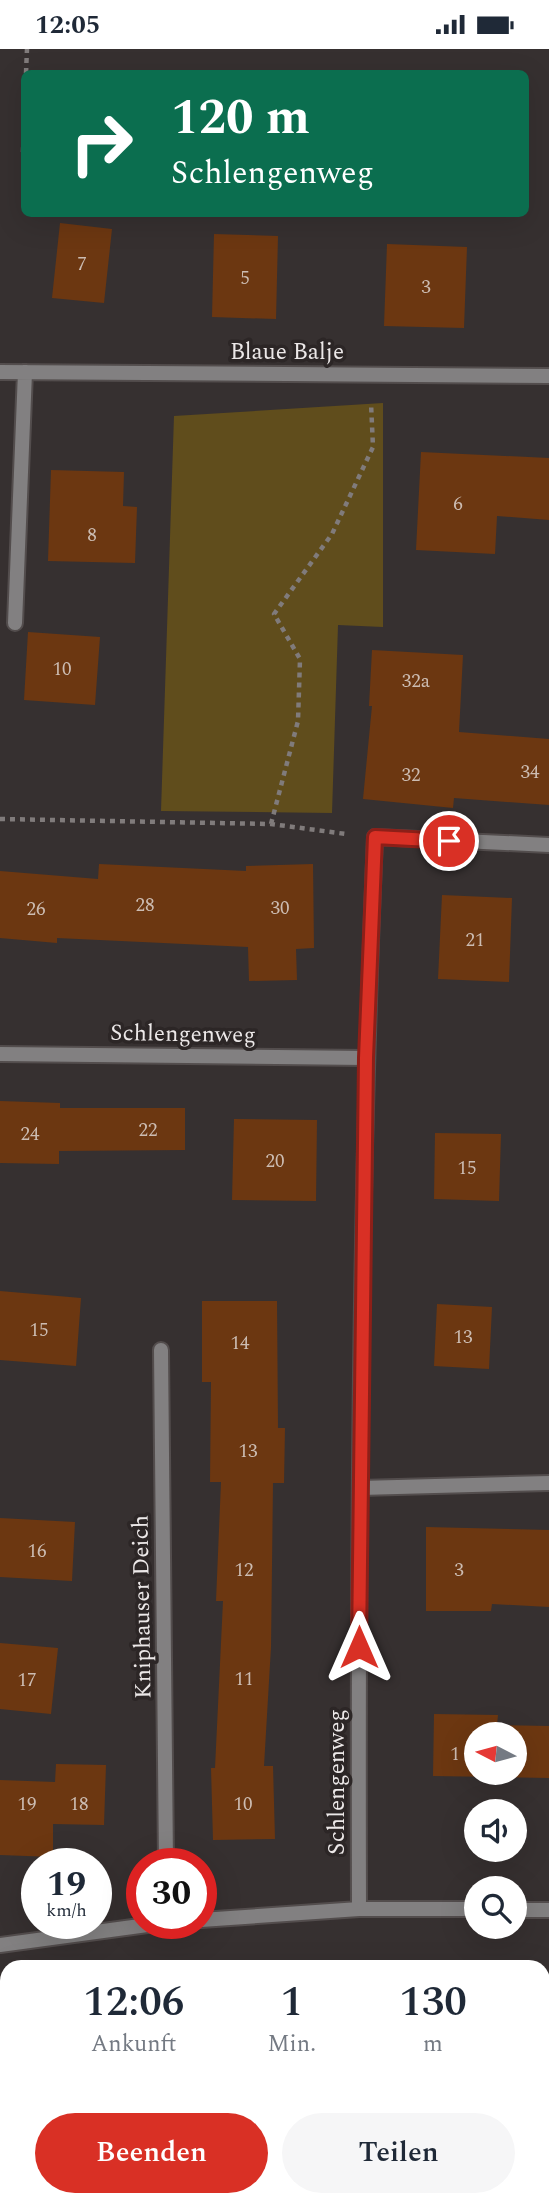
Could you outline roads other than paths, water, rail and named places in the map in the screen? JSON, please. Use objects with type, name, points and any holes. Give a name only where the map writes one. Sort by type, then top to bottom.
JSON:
[{"type":"street","name":"Blaue Balje","points":[[0,372],[549,376]]},
{"type":"street","points":[[15,623],[25,372]]},
{"type":"street","name":"Schlengenweg","points":[[359,1909],[360,1488],[366,1058],[375,837],[549,845]]},
{"type":"street","name":"Schlengenweg","points":[[0,1054],[366,1058]]},
{"type":"street","name":"Kniphauser Deich","points":[[161,1350],[166,1848]]},
{"type":"street","points":[[360,1488],[549,1483]]},
{"type":"street","points":[[217,1919],[359,1909],[464,1909]]},
{"type":"street","points":[[527,1910],[549,1910]]},
{"type":"street","points":[[0,1945],[126,1928]]}]
